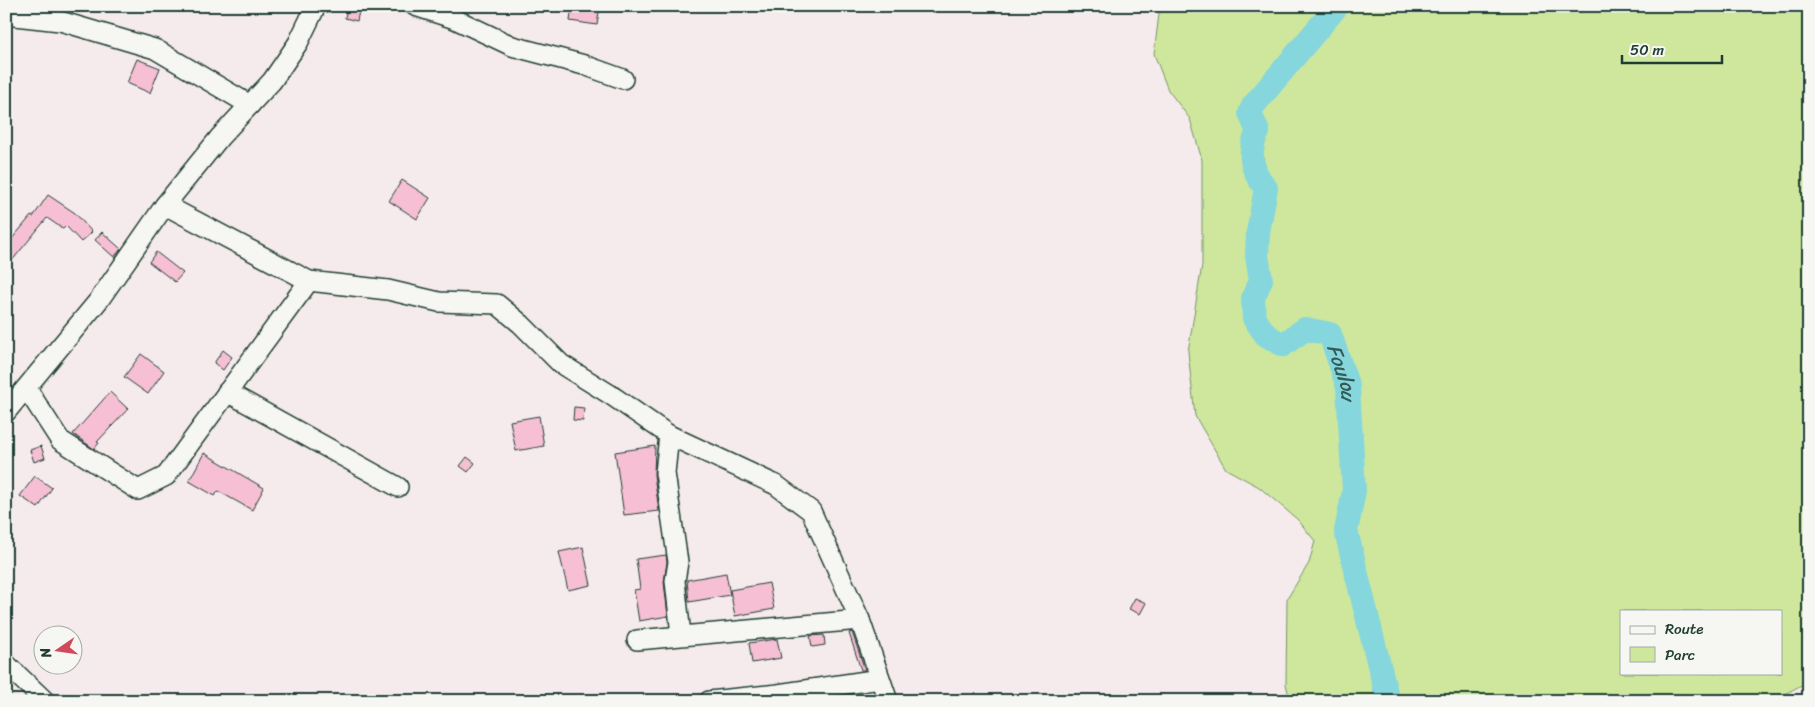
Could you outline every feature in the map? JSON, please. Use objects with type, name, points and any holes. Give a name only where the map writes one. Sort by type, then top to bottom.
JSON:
[{"type":"street","points":[[6,412],[99,300],[165,205],[220,137],[272,81],[298,43],[316,6]]},
{"type":"street","points":[[415,6],[455,19],[512,46],[623,79]]},
{"type":"street","points":[[6,15],[60,21],[155,49],[250,105]]},
{"type":"street","points":[[165,205],[309,281],[388,290],[439,302],[497,304],[521,324],[561,364],[611,395],[669,435],[776,485],[811,511],[860,620],[888,701]]},
{"type":"street","points":[[27,388],[60,440],[138,490],[166,476],[309,281]]},
{"type":"street","points":[[227,392],[398,487]]},
{"type":"street","points":[[669,435],[665,473],[678,562],[676,581],[681,635]]},
{"type":"street","points":[[637,640],[860,620]]},
{"type":"street","points":[[6,664],[45,701]]},
{"type":"street","points":[[709,701],[778,698],[880,679]]},
{"type":"green space","points":[[1160,6],[1809,6],[1809,681],[1772,701],[1290,701],[1286,684],[1287,599],[1309,563],[1315,541],[1298,520],[1259,487],[1226,469],[1195,416],[1188,352],[1202,265],[1202,160],[1190,119],[1168,90],[1154,54]]},
{"type":"building","points":[[347,6],[360,6],[357,21],[345,18]]},
{"type":"building","points":[[572,6],[600,6],[597,25],[570,21]]},
{"type":"building","points":[[137,59],[160,68],[150,93],[127,83]]},
{"type":"building","points":[[402,180],[430,198],[417,219],[389,201]]},
{"type":"building","points":[[48,195],[75,213],[92,232],[81,242],[66,226],[63,229],[47,218],[6,268],[6,246],[31,216],[33,217]]},
{"type":"building","points":[[102,232],[121,249],[114,257],[95,240]]},
{"type":"building","points":[[156,252],[183,273],[175,282],[149,262]]},
{"type":"building","points":[[223,350],[232,357],[223,370],[214,363]]},
{"type":"building","points":[[141,354],[164,371],[148,394],[124,377]]},
{"type":"building","points":[[110,392],[128,409],[97,442],[99,443],[94,449],[73,434]]},
{"type":"building","points":[[574,407],[584,408],[583,421],[573,420]]},
{"type":"building","points":[[539,416],[544,446],[516,451],[510,421]]},
{"type":"building","points":[[41,446],[45,458],[34,462],[30,450]]},
{"type":"building","points":[[655,446],[654,475],[659,511],[624,515],[615,452]]},
{"type":"building","points":[[204,453],[264,488],[252,510],[218,491],[215,496],[189,481]]},
{"type":"building","points":[[467,457],[475,463],[468,472],[460,466]]},
{"type":"building","points":[[35,476],[52,488],[38,508],[20,496]]},
{"type":"building","points":[[583,547],[591,585],[568,590],[559,552]]},
{"type":"building","points":[[666,555],[667,562],[664,582],[668,616],[639,621],[634,590],[640,589],[636,559]]},
{"type":"building","points":[[726,573],[730,595],[689,602],[687,580]]},
{"type":"building","points":[[769,583],[774,609],[735,616],[730,590]]},
{"type":"building","points":[[1135,598],[1146,603],[1140,614],[1129,609]]},
{"type":"building","points":[[852,632],[865,670],[861,670],[849,633]]},
{"type":"building","points":[[824,635],[825,645],[812,647],[810,636]]},
{"type":"building","points":[[777,639],[781,658],[752,663],[749,643]]},
{"type":"waterway","name":"Foulou","points":[[1337,6],[1253,106],[1250,113],[1258,132],[1252,147],[1252,161],[1257,175],[1266,188],[1258,232],[1257,256],[1261,280],[1253,298],[1254,318],[1266,335],[1283,345],[1305,329],[1330,334],[1348,387],[1354,491],[1346,531],[1388,701]]}]
